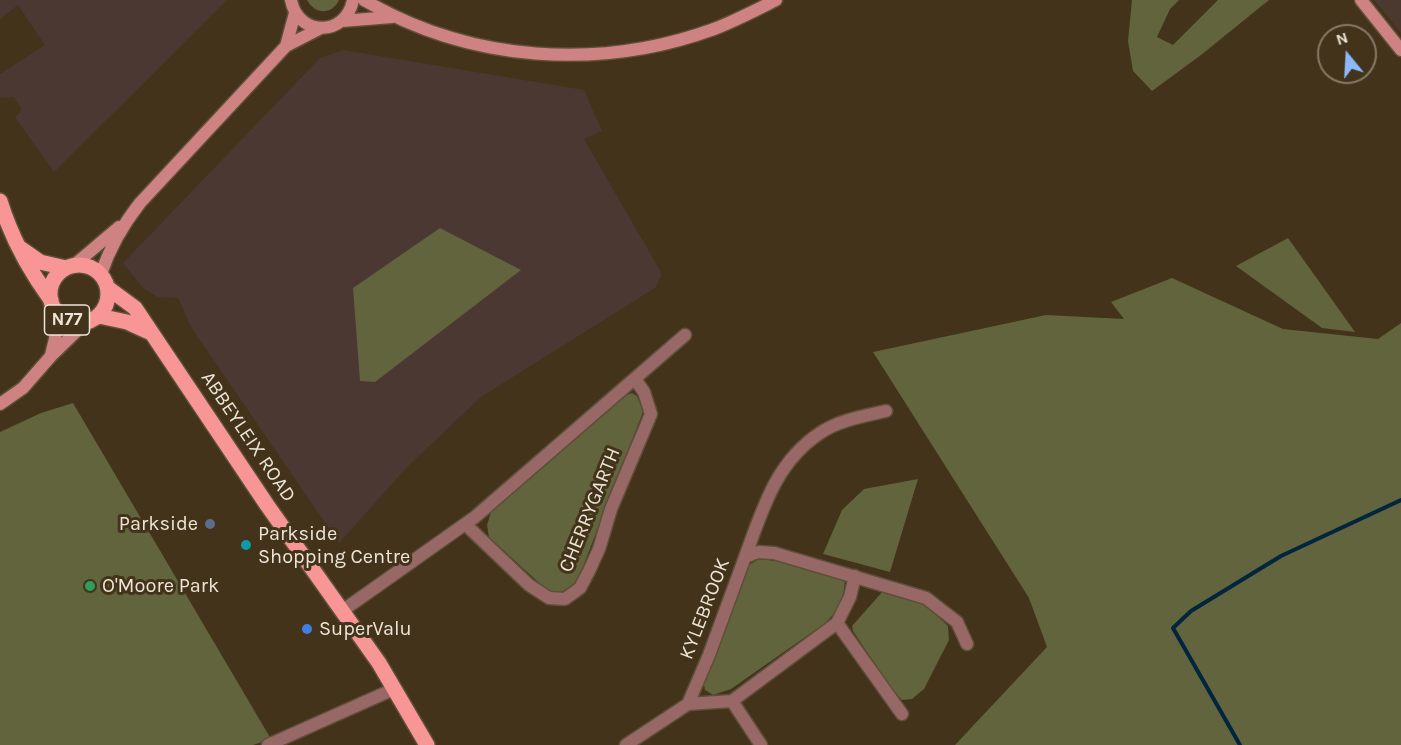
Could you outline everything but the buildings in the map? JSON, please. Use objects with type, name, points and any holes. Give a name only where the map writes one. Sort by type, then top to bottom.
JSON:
[{"type":"main road","points":[[291,0],[295,13],[306,24],[321,28]]},
{"type":"main road","points":[[104,281],[109,250],[124,223],[140,203],[286,46],[321,28],[342,21],[351,9],[353,0]]},
{"type":"main road","points":[[364,0],[392,17],[452,39],[479,46],[536,54],[591,55],[627,52],[680,40],[716,28],[776,0]]},
{"type":"main road","points":[[1361,0],[1401,50]]},
{"type":"main road","points":[[286,46],[295,13]]},
{"type":"main road","points":[[342,21],[392,17]]},
{"type":"main road","name":"N77","points":[[0,201],[30,271],[54,307],[71,322],[92,319],[127,322],[151,333]]},
{"type":"main road","points":[[70,267],[124,223]]},
{"type":"main road","name":"N77","points":[[21,248],[40,262],[70,267],[88,266],[104,281],[107,303],[92,319]]},
{"type":"main road","name":"N77","points":[[54,307],[52,285],[55,279],[70,267]]},
{"type":"main road","name":"ABBEYLEIX ROAD","points":[[104,281],[135,308],[380,663],[427,745]]},
{"type":"main road","points":[[51,356],[56,339],[54,307]]},
{"type":"main road","points":[[0,404],[23,388],[51,356],[92,319]]},
{"type":"street","name":"CHERRYGARTH","points":[[342,611],[465,524],[685,334]]},
{"type":"street","name":"CHERRYGARTH","points":[[465,524],[529,585],[549,598],[565,599],[580,588],[599,549],[611,509],[651,414],[644,392],[635,379]]},
{"type":"street","points":[[745,557],[772,487],[780,471],[791,458],[821,432],[857,417],[886,411]]},
{"type":"street","name":"KYLEBROOK","points":[[688,704],[709,655],[745,557],[758,552],[774,553],[926,598],[957,622],[967,644]]},
{"type":"street","points":[[626,745],[688,704],[732,701],[837,623],[850,597],[855,576]]},
{"type":"street","points":[[837,623],[902,714]]},
{"type":"street","points":[[268,745],[394,689]]},
{"type":"street","points":[[732,701],[761,745]]},
{"type":"shaded area","points":[[0,0],[227,0],[54,172],[15,117],[22,110],[14,97],[0,98],[0,74],[45,45],[18,5],[0,19]]},
{"type":"shaded area","points":[[1374,0],[1401,0],[1401,33]]},
{"type":"shaded area","points":[[343,50],[584,90],[602,131],[584,139],[662,274],[655,288],[481,397],[407,467],[339,543],[191,327],[178,298],[158,297],[144,289],[123,263],[320,58]]},
{"type":"green space","points":[[307,0],[339,0],[328,11],[319,11]]},
{"type":"green space","points":[[1132,0],[1179,0],[1170,9],[1157,37],[1173,45],[1218,0],[1269,0],[1152,91],[1133,71],[1128,41]]},
{"type":"green space","points":[[440,228],[521,270],[375,382],[360,381],[353,288]]},
{"type":"green space","points":[[1288,238],[1355,332],[1322,328],[1236,266]]},
{"type":"green space","points":[[1172,278],[1283,329],[1378,339],[1401,323],[1401,745],[955,745],[1047,647],[1029,598],[873,352],[1046,315],[1124,319],[1111,302]]},
{"type":"green space","points":[[632,393],[637,396],[643,412],[577,582],[560,593],[549,592],[489,537],[487,525],[491,512],[624,396]]},
{"type":"green space","name":"O'Moore Park","points":[[73,403],[271,739],[253,745],[0,745],[0,432],[41,413]]},
{"type":"green space","points":[[918,479],[890,572],[823,554],[842,510],[864,489]]},
{"type":"green space","points":[[759,559],[793,563],[845,577],[842,598],[834,614],[824,624],[731,689],[713,695],[705,690],[703,680],[749,565]]},
{"type":"green space","points":[[884,590],[923,602],[948,626],[949,640],[924,689],[912,699],[902,700],[892,690],[853,631],[852,626]]},
{"type":"waterway","points":[[1240,745],[1173,628],[1191,611],[1281,556],[1401,500]]},
{"type":"place","name":"Parkside","points":[[210,524]]},
{"type":"place","name":"Parkside Shopping Centre","points":[[246,545]]},
{"type":"place","name":"O'Moore Park","points":[[90,586]]},
{"type":"place","name":"SuperValu","points":[[307,629]]}]
